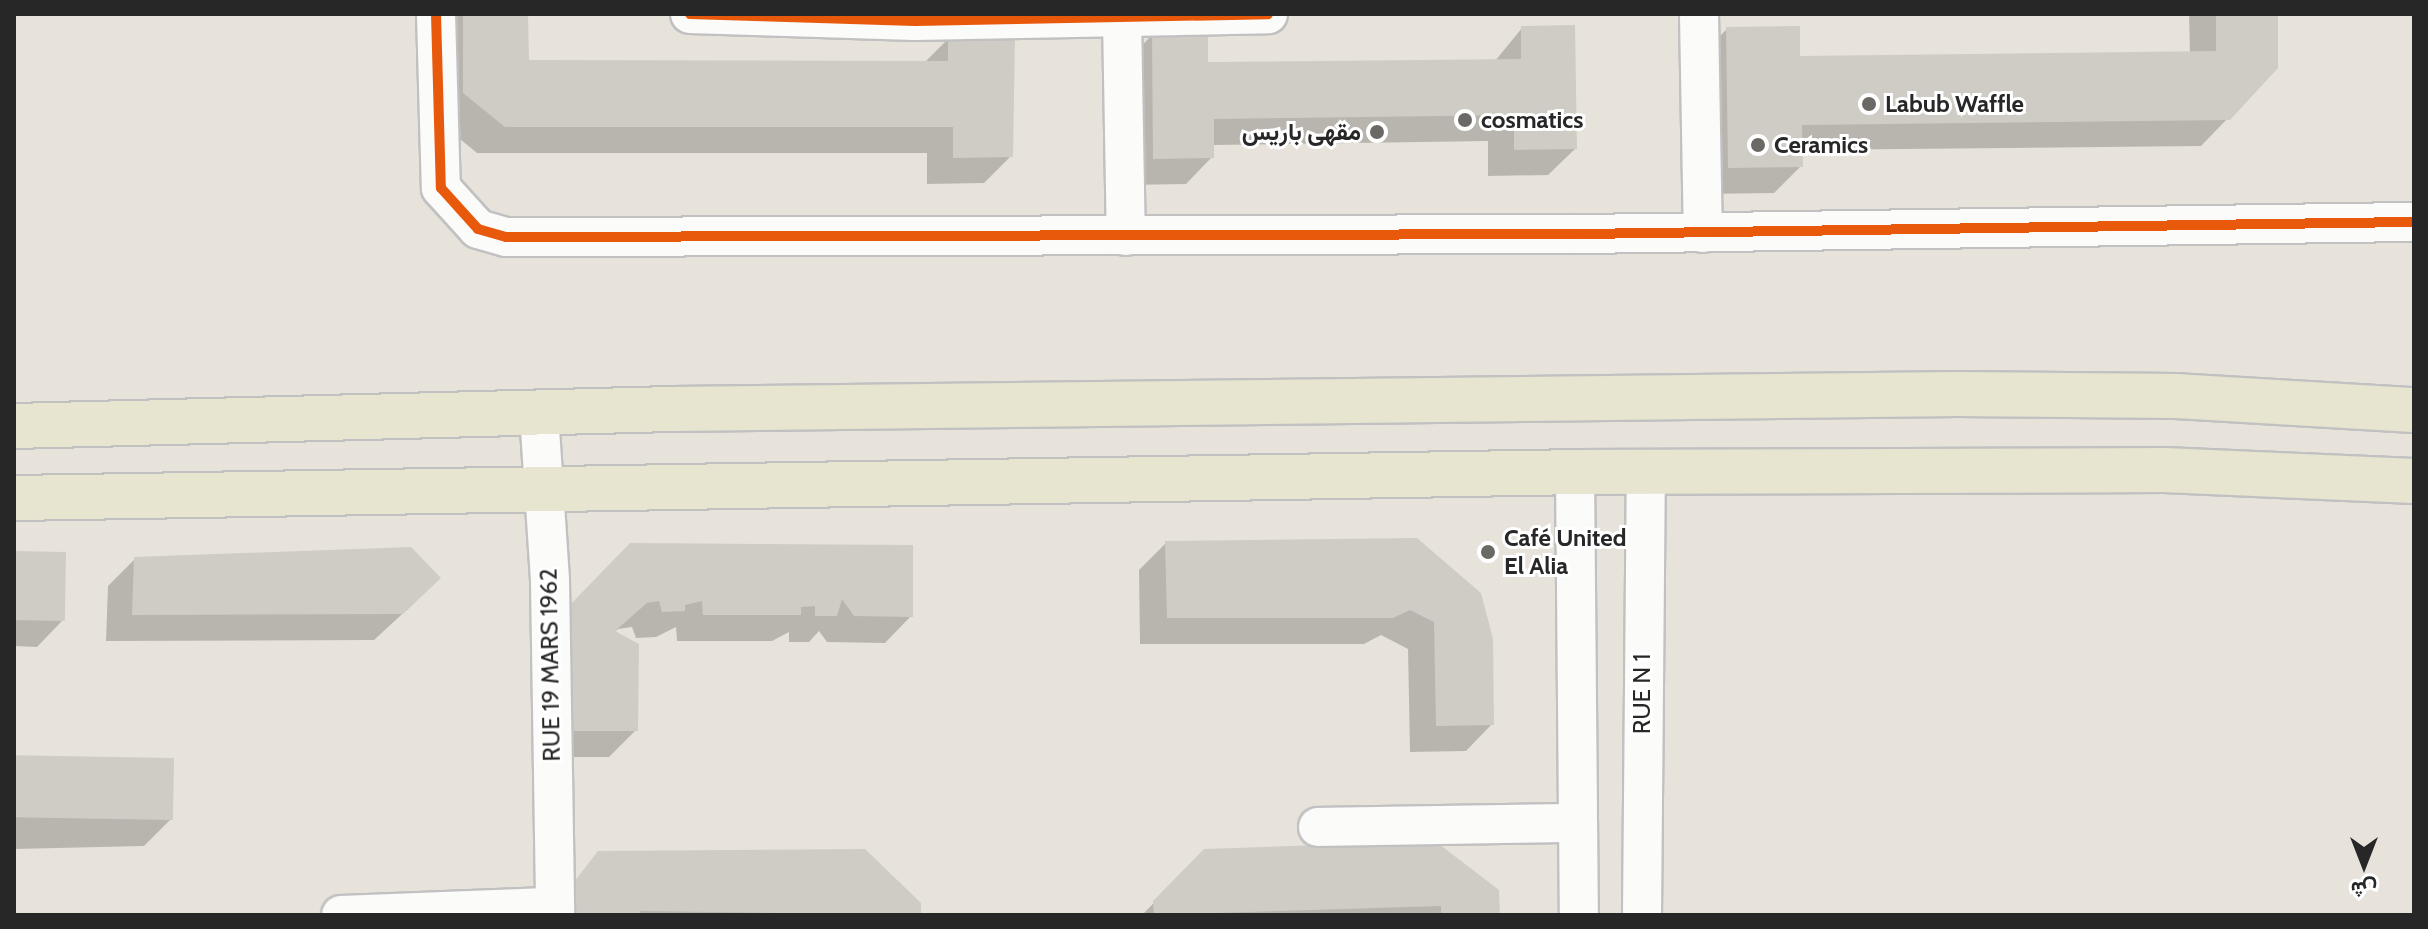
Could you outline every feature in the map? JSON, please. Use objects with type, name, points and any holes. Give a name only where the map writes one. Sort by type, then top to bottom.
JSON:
[{"type":"main road","points":[[14,426],[539,414],[1958,394],[2176,396],[2414,410],[2400,438],[2405,469],[2414,481]]},
{"type":"main road","points":[[14,498],[1575,472],[2164,470],[2414,481]]},
{"type":"street","points":[[436,14],[441,188],[462,216],[490,234],[1126,236],[1703,233],[2414,222]]},
{"type":"street","points":[[690,14],[915,21],[1268,14]]},
{"type":"street","points":[[1699,14],[1703,233]]},
{"type":"street","points":[[1122,17],[1126,236]]},
{"type":"street","name":"RUE 19 MARS 1962","points":[[539,414],[545,490],[554,911]]},
{"type":"street","points":[[1575,472],[1579,915]]},
{"type":"street","name":"RUE N 1","points":[[1642,915],[1646,474]]},
{"type":"street","points":[[1318,827],[1578,823]]},
{"type":"street","points":[[341,915],[554,911]]},
{"type":"building","points":[[463,14],[528,14],[529,60],[948,61],[948,36],[1015,34],[1013,157],[953,158],[953,127],[505,127],[463,93]]},
{"type":"building","points":[[2216,14],[2278,14],[2278,68],[2230,120],[1802,125],[1803,167],[1728,168],[1726,27],[1800,26],[1800,56],[2216,51]]},
{"type":"building","points":[[1575,25],[1577,149],[1514,150],[1514,115],[1214,119],[1214,158],[1153,159],[1152,33],[1208,33],[1208,62],[1521,59],[1521,26]]},
{"type":"building","points":[[1417,538],[1481,593],[1493,639],[1494,725],[1436,726],[1434,622],[1410,610],[1393,618],[1167,618],[1165,541]]},
{"type":"building","points":[[630,543],[913,545],[913,617],[854,616],[842,599],[837,616],[815,616],[815,606],[801,607],[801,615],[703,615],[702,601],[685,605],[685,611],[662,612],[659,601],[647,603],[615,631],[639,644],[638,731],[567,731],[566,609]]},
{"type":"building","points":[[411,547],[441,578],[403,614],[132,615],[134,557]]},
{"type":"building","points":[[14,551],[66,552],[65,621],[14,620]]},
{"type":"building","points":[[14,755],[174,758],[173,820],[14,817]]},
{"type":"building","points":[[1435,841],[1499,890],[1500,915],[1441,915],[1441,906],[1154,915],[1153,901],[1204,849]]},
{"type":"building","points":[[865,849],[921,903],[921,915],[640,911],[640,915],[574,915],[574,882],[598,851]]},
{"type":"cycle path","points":[[436,14],[441,188],[478,229],[506,237],[1581,234],[2414,222]]},
{"type":"cycle path","points":[[690,14],[915,21],[1268,14]]},
{"type":"place","name":"Labub Waffle","points":[[1869,104]]},
{"type":"place","name":"cosmatics","points":[[1465,120]]},
{"type":"place","name":"مقهى باريس","points":[[1377,132]]},
{"type":"place","name":"Ceramics","points":[[1758,145]]},
{"type":"place","name":"Café United El Alia","points":[[1488,552]]}]
